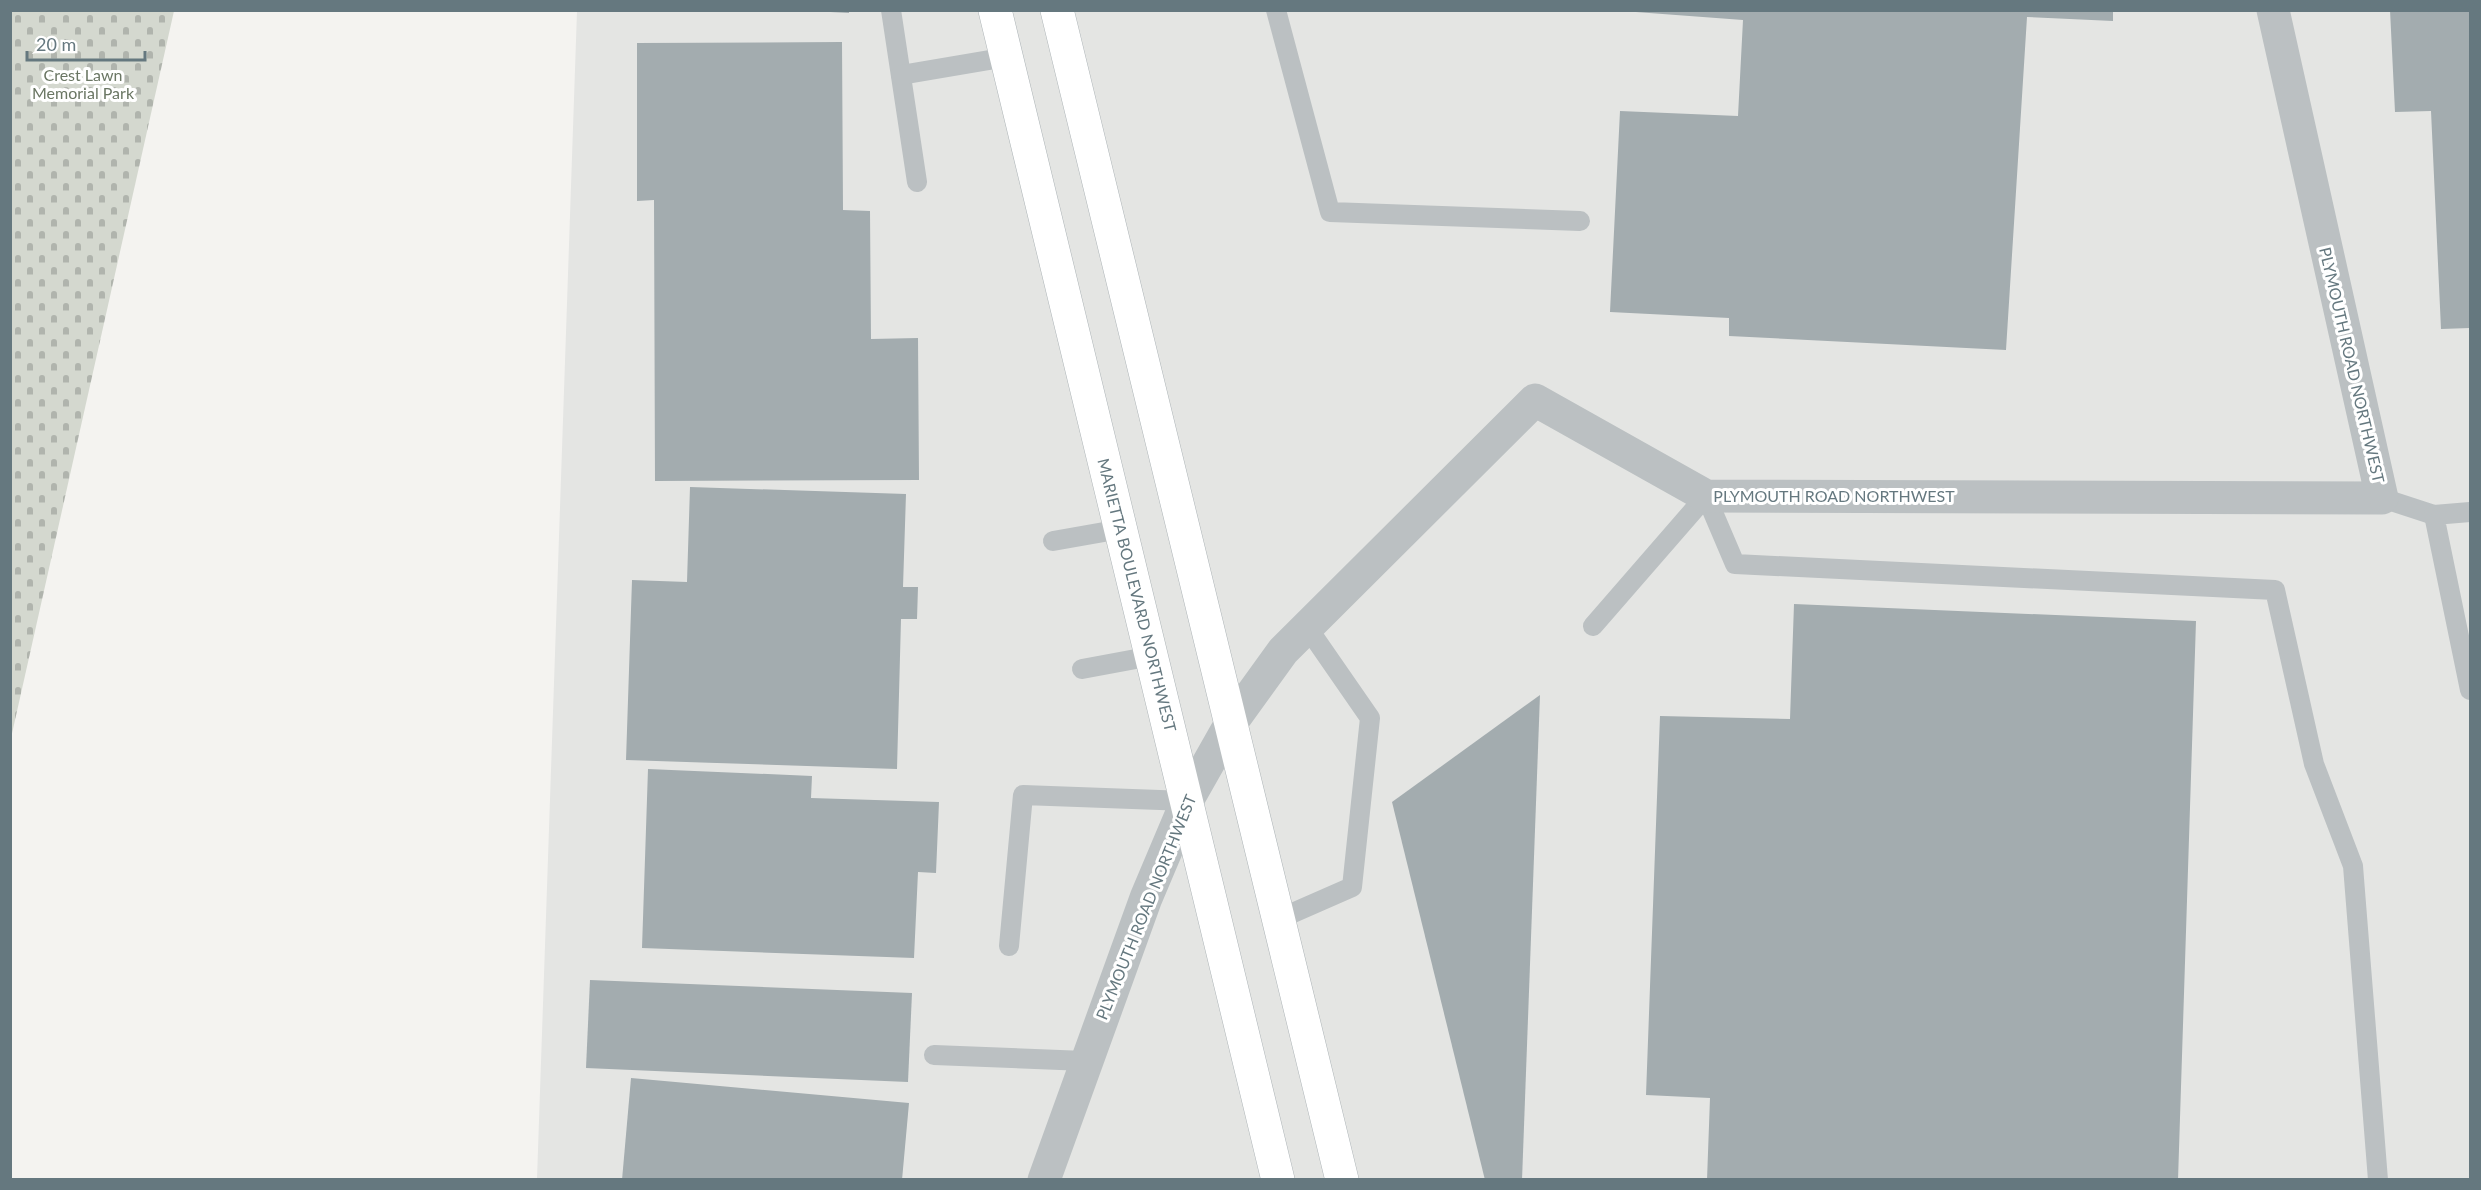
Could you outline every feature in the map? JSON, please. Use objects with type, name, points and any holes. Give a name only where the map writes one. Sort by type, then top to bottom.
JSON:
[{"type":"main road","name":"MARIETTA BOULEVARD NORTHWEST","points":[[995,10],[1278,1179]]},
{"type":"main road","points":[[1057,10],[1342,1179]]},
{"type":"street","name":"PLYMOUTH ROAD NORTHWEST","points":[[1044,1179],[1146,898],[1187,801],[1231,723],[1282,651],[1534,400],[1707,496],[2382,498],[2273,10]]},
{"type":"lane","points":[[891,10],[916,182]]},
{"type":"lane","points":[[1276,10],[1330,212],[1580,221]]},
{"type":"lane","points":[[901,75],[1007,57]]},
{"type":"lane","points":[[1593,626],[1707,496],[1735,564],[2275,590],[2314,764],[2353,866],[2378,1179]]},
{"type":"lane","points":[[2382,498],[2434,515],[2470,512]]},
{"type":"lane","points":[[2434,515],[2470,690]]},
{"type":"lane","points":[[1053,541],[1121,529]]},
{"type":"lane","points":[[1279,919],[1352,887],[1370,718],[1307,627]]},
{"type":"lane","points":[[1082,669],[1152,656]]},
{"type":"lane","points":[[1009,946],[1023,795],[1187,801]]},
{"type":"lane","points":[[934,1055],[1085,1061]]},
{"type":"shaded area","points":[[577,11],[2470,11],[2470,1179],[537,1179]]},
{"type":"green space","name":"Crest Lawn Memorial Park","points":[[10,11],[174,11],[11,738]]},
{"type":"building","points":[[830,10],[849,10],[849,13],[830,12]]},
{"type":"building","points":[[1609,10],[2113,10],[2113,21],[2027,17],[2006,350],[1729,336],[1729,318],[1610,312],[1620,111],[1738,116],[1743,20]]},
{"type":"building","points":[[2390,10],[2470,10],[2470,328],[2441,329],[2431,111],[2395,112]]},
{"type":"building","points":[[842,42],[843,210],[870,211],[871,339],[918,338],[919,480],[655,481],[654,200],[637,201],[637,43]]},
{"type":"building","points":[[690,487],[906,494],[903,587],[918,587],[917,619],[901,619],[897,769],[626,760],[632,580],[687,582]]},
{"type":"building","points":[[1794,604],[2196,621],[2178,1180],[1707,1180],[1710,1098],[1646,1095],[1660,716],[1790,719]]},
{"type":"building","points":[[1540,695],[1522,1180],[1485,1180],[1392,802]]},
{"type":"building","points":[[648,769],[812,776],[811,798],[939,802],[936,873],[918,872],[914,958],[642,948]]},
{"type":"building","points":[[590,980],[912,993],[908,1082],[586,1068]]},
{"type":"building","points":[[631,1078],[909,1103],[902,1180],[622,1180]]}]
